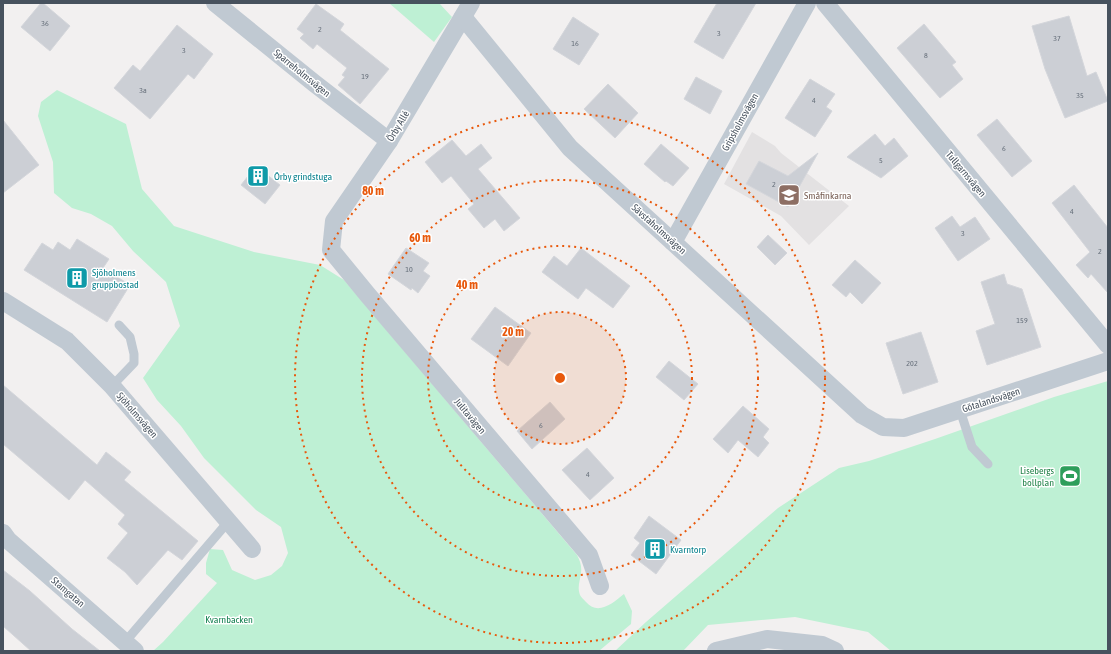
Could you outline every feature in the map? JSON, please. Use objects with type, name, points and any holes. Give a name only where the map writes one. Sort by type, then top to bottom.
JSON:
[{"type":"street","name":"Sparreholmsvägen","points":[[215,3],[389,141]]},
{"type":"street","name":"Gripsholmsvägen","points":[[673,242],[807,3]]},
{"type":"street","name":"Tullgarnsvägen","points":[[825,3],[1108,345]]},
{"type":"street","name":"Örby Allé","points":[[331,250],[334,221],[389,141],[469,7]]},
{"type":"street","name":"Sävstaholmsvägen","points":[[469,7],[570,148],[862,415],[874,422]]},
{"type":"street","name":"Julitavägen","points":[[331,250],[589,555],[600,586]]},
{"type":"street","name":"Sjöholmsvägen","points":[[3,301],[67,341],[112,386],[252,550]]},
{"type":"street","name":"Götalandsvägen","points":[[874,422],[883,426],[904,428],[1108,361]]},
{"type":"street","name":"Stamgatan","points":[[3,533],[8,540],[130,646]]},
{"type":"street","points":[[716,651],[767,639],[822,645],[835,651]]},
{"type":"lane","points":[[112,386],[134,363],[134,354],[130,337],[118,325]]},
{"type":"lane","points":[[960,410],[972,447],[988,464]]},
{"type":"lane","points":[[130,646],[228,522]]},
{"type":"shaded area","name":"Småfinkarna","points":[[752,132],[775,146],[781,153],[849,206],[809,245],[781,216],[724,184]]},
{"type":"green space","points":[[389,3],[439,3],[452,17],[434,42]]},
{"type":"green space","name":"Kvarnbacken","points":[[57,90],[126,124],[142,189],[174,226],[254,252],[320,265],[344,280],[577,555],[581,566],[579,589],[582,598],[591,606],[600,608],[605,607],[624,594],[632,611],[631,624],[599,651],[153,651],[217,583],[206,574],[206,563],[210,549],[223,550],[232,570],[255,580],[271,575],[282,566],[288,553],[281,527],[256,510],[204,458],[181,426],[157,400],[143,378],[180,326],[166,282],[133,251],[112,226],[91,214],[72,208],[54,193],[53,162],[38,116],[41,102]]},
{"type":"green space","points":[[1108,381],[1108,651],[891,651],[868,632],[795,617],[708,625],[683,651],[615,651],[646,622],[778,508],[839,468],[869,461],[1054,397]]},
{"type":"building","points":[[41,3],[43,3],[70,26],[50,51],[21,27]]},
{"type":"building","points":[[717,3],[756,3],[723,59],[694,42]]},
{"type":"building","points":[[316,4],[344,24],[340,30],[389,69],[360,104],[338,85],[345,77],[342,75],[347,68],[317,44],[313,49],[300,38],[304,34],[297,29]]},
{"type":"building","points":[[1069,16],[1087,76],[1096,72],[1108,101],[1065,118],[1045,69],[1032,26]]},
{"type":"building","points":[[573,17],[599,34],[579,65],[553,49]]},
{"type":"building","points":[[924,24],[956,62],[952,65],[963,79],[940,98],[897,48]]},
{"type":"building","points":[[177,25],[213,54],[194,79],[188,74],[150,119],[114,88],[133,65],[140,71]]},
{"type":"building","points":[[696,77],[722,91],[710,114],[684,99]]},
{"type":"building","points":[[810,79],[835,94],[826,107],[832,111],[815,137],[785,118]]},
{"type":"building","points":[[608,84],[638,113],[615,138],[584,109]]},
{"type":"building","points":[[997,119],[1032,161],[1012,177],[977,135]]},
{"type":"building","points":[[3,120],[39,165],[3,193]]},
{"type":"building","points":[[875,134],[885,146],[894,138],[908,156],[881,178],[847,157]]},
{"type":"building","points":[[452,140],[466,156],[481,144],[492,158],[478,169],[520,218],[504,231],[495,219],[484,228],[468,209],[474,204],[451,176],[442,183],[425,162]]},
{"type":"building","points":[[661,144],[689,168],[673,186],[666,181],[665,182],[644,164]]},
{"type":"building","points":[[818,153],[788,207],[746,184],[759,161],[788,176]]},
{"type":"building","name":"Örby grindstuga","points":[[256,166],[280,185],[265,204],[241,185]]},
{"type":"building","points":[[1074,185],[1108,228],[1108,293],[1091,274],[1088,278],[1076,265],[1090,252],[1052,203]]},
{"type":"building","points":[[952,216],[960,227],[975,217],[990,239],[958,261],[935,228]]},
{"type":"building","points":[[768,235],[787,253],[775,265],[757,247]]},
{"type":"building","name":"Sjöholmens gruppbostad","points":[[77,239],[109,259],[103,268],[130,285],[107,322],[24,270],[42,243],[53,250],[58,242],[70,250]]},
{"type":"building","points":[[406,248],[429,263],[423,271],[430,276],[418,293],[412,288],[411,290],[388,274]]},
{"type":"building","points":[[581,248],[630,286],[613,308],[586,288],[578,299],[542,272],[554,256],[567,266]]},
{"type":"building","points":[[855,260],[881,283],[862,304],[850,292],[846,297],[832,285]]},
{"type":"building","points":[[1004,274],[1007,284],[1022,289],[1041,347],[987,365],[976,331],[995,324],[981,282]]},
{"type":"building","points":[[495,307],[531,333],[508,366],[471,339]]},
{"type":"building","points":[[921,332],[938,382],[903,394],[886,343]]},
{"type":"building","points":[[669,361],[698,384],[684,400],[656,377]]},
{"type":"building","points":[[3,385],[97,465],[106,452],[131,472],[124,480],[198,541],[182,560],[168,550],[137,585],[125,572],[107,558],[128,533],[118,524],[125,515],[85,480],[69,500],[3,444]]},
{"type":"building","points":[[550,402],[565,419],[532,449],[517,431]]},
{"type":"building","points":[[743,406],[769,429],[763,437],[769,443],[758,457],[738,440],[728,453],[713,439]]},
{"type":"building","points":[[587,448],[614,478],[590,500],[562,470]]},
{"type":"building","name":"Kvarntorp","points":[[649,516],[681,540],[656,574],[631,555],[640,543],[634,538]]},
{"type":"building","points":[[3,570],[100,651],[31,651],[3,626]]},
{"type":"place","name":"Örby grindstuga","points":[[258,176]]},
{"type":"place","name":"Småfinkarna","points":[[789,195]]},
{"type":"place","name":"Sjöholmens gruppbostad","points":[[77,278]]},
{"type":"place","name":"Lisebergs bollplan","points":[[1070,476]]},
{"type":"place","name":"Kvarntorp","points":[[655,549]]}]
